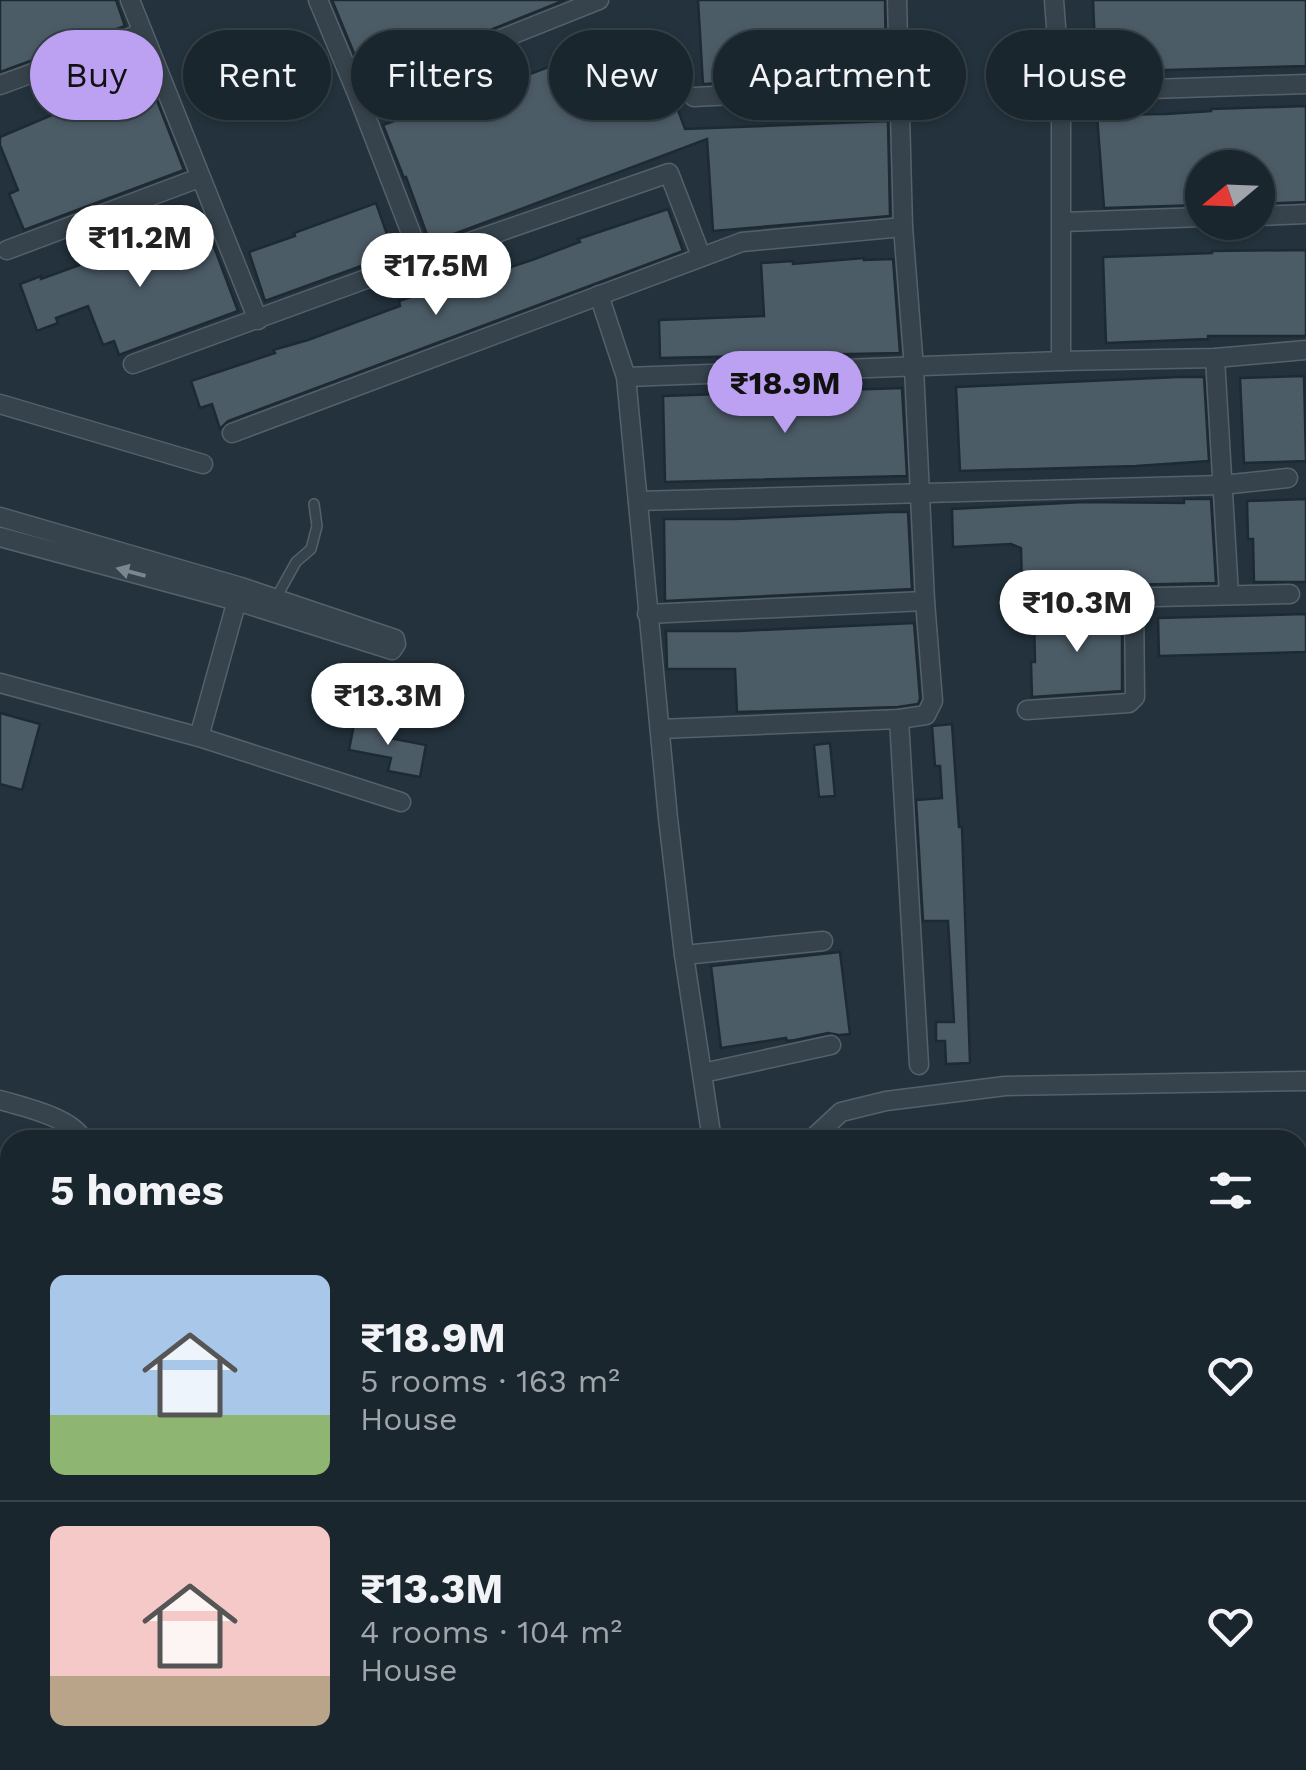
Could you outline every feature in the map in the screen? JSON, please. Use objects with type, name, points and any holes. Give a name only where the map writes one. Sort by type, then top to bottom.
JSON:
[{"type":"street","points":[[130,0],[141,30]]},
{"type":"street","points":[[318,0],[351,79]]},
{"type":"street","points":[[524,30],[599,0]]},
{"type":"street","points":[[898,0],[899,30]]},
{"type":"street","points":[[1054,0],[1056,30]]},
{"type":"street","points":[[0,85],[30,74]]},
{"type":"street","points":[[1163,89],[1306,84]]},
{"type":"street","points":[[163,86],[258,320]]},
{"type":"street","points":[[694,98],[713,97]]},
{"type":"street","points":[[367,120],[422,259]]},
{"type":"street","points":[[660,729],[899,719],[926,716],[933,701],[901,120]]},
{"type":"street","points":[[1061,120],[1062,362]]},
{"type":"street","points":[[133,364],[668,173],[701,256]]},
{"type":"street","points":[[7,250],[199,178]]},
{"type":"street","points":[[1275,215],[1306,214]]},
{"type":"street","points":[[1063,222],[1185,218]]},
{"type":"street","points":[[232,433],[742,242],[904,227]]},
{"type":"street","points":[[598,296],[626,377],[668,818],[711,1130]]},
{"type":"street","points":[[626,377],[1215,358],[1306,350]]},
{"type":"street","points":[[1215,358],[1229,594]]},
{"type":"street","points":[[0,404],[203,464]]},
{"type":"street","points":[[638,502],[1222,485],[1288,478]]},
{"type":"street","points":[[0,517],[239,594],[392,650],[396,644],[394,638],[276,598],[239,594],[0,536]]},
{"type":"street","points":[[199,738],[239,594]]},
{"type":"street","points":[[1014,600],[1290,594]]},
{"type":"street","points":[[1027,710],[1129,703],[1136,697],[1134,598]]},
{"type":"street","points":[[647,614],[925,601]]},
{"type":"street","points":[[0,682],[199,738],[401,802]]},
{"type":"street","points":[[899,719],[919,1065]]},
{"type":"street","points":[[684,955],[824,941]]},
{"type":"street","points":[[702,1073],[830,1046]]},
{"type":"street","points":[[822,1130],[841,1112],[886,1101],[988,1088],[1306,1081]]},
{"type":"street","points":[[0,1100],[78,1130]]},
{"type":"lane","points":[[276,598],[296,562],[311,549],[317,526],[314,504]]},
{"type":"building","points":[[0,0],[116,0],[125,26],[114,30],[30,30],[30,61],[0,72]]},
{"type":"building","points":[[332,0],[565,0],[490,30],[351,30],[351,46]]},
{"type":"building","points":[[698,0],[885,0],[885,30],[713,30],[713,84],[703,84]]},
{"type":"building","points":[[1093,0],[1306,0],[1306,66],[1163,70],[1163,30],[1094,30]]},
{"type":"building","points":[[549,67],[549,120],[682,120],[685,129],[888,121],[890,216],[713,231],[707,139],[430,243],[383,125],[396,120],[529,120],[529,74]]},
{"type":"building","points":[[1306,106],[1306,202],[1275,203],[1275,150],[1185,150],[1185,206],[1104,208],[1097,120],[1163,120],[1163,114]]},
{"type":"building","points":[[163,116],[184,170],[24,230],[9,194],[18,190],[0,137],[40,120],[163,120]]},
{"type":"building","points":[[376,203],[394,254],[265,301],[249,252]]},
{"type":"building","points":[[668,209],[683,251],[228,421],[220,429],[212,404],[200,408],[191,381],[400,306],[399,301],[532,260],[580,242],[578,239]]},
{"type":"building","points":[[204,220],[238,311],[119,355],[114,341],[103,345],[88,306],[56,318],[58,323],[37,331],[20,284]]},
{"type":"building","points":[[1306,250],[1306,336],[1208,336],[1106,343],[1103,257]]},
{"type":"building","points":[[893,259],[900,353],[660,358],[659,320],[764,316],[761,263]]},
{"type":"building","points":[[1304,376],[1306,461],[1244,463],[1240,378]]},
{"type":"building","points":[[1204,377],[1209,461],[960,471],[956,387]]},
{"type":"building","points":[[902,388],[907,476],[665,482],[663,396]]},
{"type":"building","points":[[1184,499],[1211,499],[1216,583],[1022,587],[1021,548],[1011,544],[953,547],[952,509],[1084,502],[1184,503]]},
{"type":"building","points":[[1306,499],[1306,582],[1254,582],[1247,501]]},
{"type":"building","points":[[908,512],[912,589],[665,601],[664,519]]},
{"type":"building","points":[[1122,613],[1122,691],[1032,697],[1034,617]]},
{"type":"building","points":[[1306,614],[1306,652],[1159,656],[1158,618]]},
{"type":"building","points":[[914,623],[918,704],[737,712],[735,669],[667,669],[666,631]]},
{"type":"building","points":[[0,713],[40,724],[22,790],[0,784]]},
{"type":"building","points":[[355,719],[386,725],[384,737],[426,745],[420,777],[388,771],[391,758],[349,750]]},
{"type":"building","points":[[952,724],[962,827],[970,1063],[946,1064],[945,1041],[936,1041],[936,1022],[954,1022],[948,921],[923,921],[916,800],[942,798],[932,726]]},
{"type":"building","points":[[830,743],[835,796],[819,797],[814,745]]},
{"type":"building","points":[[840,952],[850,1034],[828,1033],[721,1048],[711,966]]}]
